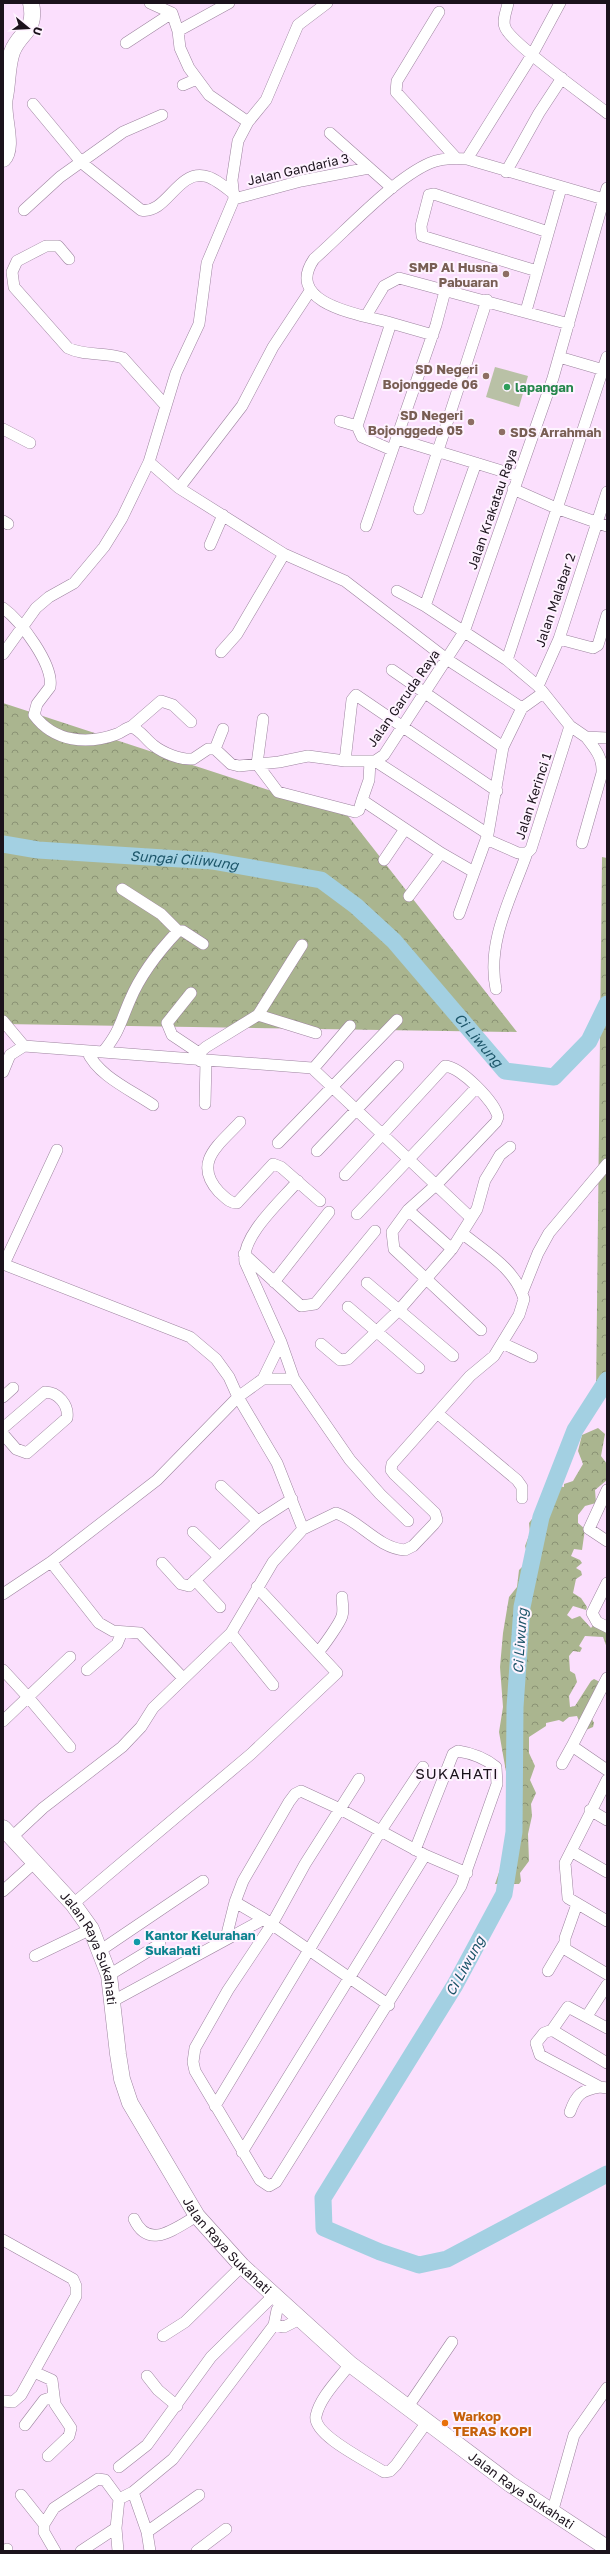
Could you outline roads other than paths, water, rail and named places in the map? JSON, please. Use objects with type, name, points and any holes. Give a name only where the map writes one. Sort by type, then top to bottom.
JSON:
[{"type":"main road","points":[[3,159],[8,149],[3,109],[6,74],[13,50],[30,26],[33,14],[31,3]]},
{"type":"main road","name":"Jalan Raya Sukahati","points":[[8,1833],[73,1904],[90,1929],[101,1950],[109,1975],[122,2079],[130,2103],[197,2216],[242,2266],[302,2318],[350,2364],[407,2408],[552,2513],[607,2548]]},
{"type":"street","points":[[178,31],[229,3]]},
{"type":"street","points":[[3,654],[22,626],[45,601],[74,583],[104,547],[122,518],[149,462],[176,373],[195,338],[199,324],[207,263],[234,197],[232,180],[238,141],[248,122],[266,100],[298,25],[327,3]]},
{"type":"street","points":[[508,3],[504,27],[532,54],[607,113]]},
{"type":"street","points":[[461,159],[532,54],[560,3]]},
{"type":"street","points":[[154,4],[172,13],[178,31],[180,48],[197,79],[210,95],[248,122]]},
{"type":"street","points":[[439,12],[397,81],[396,92],[461,159]]},
{"type":"street","points":[[126,43],[172,13]]},
{"type":"street","points":[[506,172],[539,113],[562,78]]},
{"type":"street","points":[[183,85],[197,79]]},
{"type":"street","points":[[33,104],[82,163],[141,210],[149,211],[155,208],[181,184],[199,176],[211,178],[234,197]]},
{"type":"street","points":[[24,210],[60,177],[82,163],[123,132],[162,115]]},
{"type":"street","points":[[330,133],[392,188]]},
{"type":"street","points":[[433,335],[333,307],[310,291],[306,279],[308,268],[314,259],[392,188],[417,169],[431,162],[461,159],[561,188],[606,195]]},
{"type":"street","name":"Jalan Gandaria 3","points":[[234,197],[301,181],[369,168]]},
{"type":"street","points":[[526,311],[561,188]]},
{"type":"street","points":[[537,271],[422,236],[421,226],[428,199],[430,195],[434,194],[548,232]]},
{"type":"street","name":"Jalan Krakatau Raya","points":[[464,632],[559,357],[606,195]]},
{"type":"street","points":[[69,259],[58,246],[46,246],[18,260],[12,272],[14,287],[68,348],[75,352],[112,354],[123,358],[166,406]]},
{"type":"street","points":[[366,316],[384,286],[393,279],[406,278],[445,291],[486,300],[569,324]]},
{"type":"street","points":[[179,488],[242,406],[274,347],[310,291]]},
{"type":"street","points":[[366,526],[433,335],[445,291]]},
{"type":"street","points":[[419,509],[436,451],[486,300]]},
{"type":"street","points":[[391,323],[357,426],[362,437],[392,450]]},
{"type":"street","points":[[559,357],[605,370]]},
{"type":"street","points":[[506,660],[556,508],[605,370],[607,357]]},
{"type":"street","points":[[340,421],[357,426]]},
{"type":"street","points":[[3,429],[30,443]]},
{"type":"street","points":[[397,439],[518,476]]},
{"type":"street","points":[[149,462],[179,488],[284,554],[345,581],[448,660],[522,708]]},
{"type":"street","points":[[425,606],[476,463]]},
{"type":"street","points":[[513,489],[556,508],[607,526]]},
{"type":"street","name":"Jalan Malabar 2","points":[[540,689],[559,639],[607,492]]},
{"type":"street","points":[[210,545],[223,515]]},
{"type":"street","points":[[221,652],[237,634],[284,554]]},
{"type":"street","points":[[397,591],[425,606],[506,660],[540,689],[570,726],[586,737],[598,753],[603,763],[602,773],[582,843]]},
{"type":"street","points":[[3,608],[31,637],[51,682],[47,692],[34,710],[34,715],[42,725],[62,737],[79,741],[117,734],[131,727],[161,701],[173,705],[191,722]]},
{"type":"street","points":[[559,639],[593,648],[598,645],[607,615]]},
{"type":"street","name":"Jalan Garuda Raya","points":[[215,749],[231,764],[256,764],[308,756],[345,761],[372,761],[384,755],[448,660],[464,632]]},
{"type":"street","points":[[392,670],[503,747]]},
{"type":"street","points":[[459,914],[487,837],[503,747],[522,708],[540,689]]},
{"type":"street","points":[[345,761],[352,700],[356,696],[496,791]]},
{"type":"street","points":[[263,719],[256,764],[269,784],[278,792],[287,796],[355,812],[359,810],[369,780],[372,761]]},
{"type":"street","name":"Jalan Kerinci 1","points":[[372,761],[487,837],[518,853],[527,853],[532,846],[570,726]]},
{"type":"street","points":[[131,727],[140,732],[159,749],[181,758],[193,759],[208,749],[215,749],[223,728]]},
{"type":"street","points":[[586,737],[607,738]]},
{"type":"street","points":[[362,800],[441,853],[474,872]]},
{"type":"street","points":[[384,860],[405,829]]},
{"type":"street","points":[[409,896],[441,853]]},
{"type":"street","points":[[496,989],[493,970],[494,947],[527,853]]},
{"type":"street","points":[[122,889],[161,914],[178,931],[183,931],[203,944]]},
{"type":"street","points":[[103,1052],[119,1032],[130,1000],[139,984],[166,943],[178,931]]},
{"type":"street","points":[[202,1058],[258,1015],[302,945]]},
{"type":"street","points":[[190,993],[167,1023],[172,1035],[202,1058],[205,1104]]},
{"type":"street","points":[[258,1015],[316,1033]]},
{"type":"street","points":[[278,1143],[397,1020]]},
{"type":"street","points":[[3,1021],[24,1046]]},
{"type":"street","points":[[313,1069],[350,1026]]},
{"type":"street","points":[[3,1072],[10,1055],[24,1046],[202,1058],[313,1069],[358,1109],[437,1184],[470,1218]]},
{"type":"street","points":[[87,1051],[91,1060],[102,1071],[153,1105]]},
{"type":"street","points":[[317,1151],[398,1066]]},
{"type":"street","points":[[345,1175],[445,1066],[455,1069],[477,1087],[493,1104],[498,1117],[437,1184],[408,1210],[392,1232],[394,1249],[425,1281],[481,1330]]},
{"type":"street","points":[[357,1214],[410,1160],[477,1087]]},
{"type":"street","points":[[240,1122],[211,1154],[207,1162],[209,1181],[225,1198],[232,1203],[237,1203],[273,1164],[281,1167],[320,1201]]},
{"type":"street","points":[[321,1344],[338,1358],[345,1360],[352,1357],[378,1332],[452,1249],[477,1209],[489,1174],[500,1155],[510,1147]]},
{"type":"street","points":[[57,1150],[4,1266],[190,1337],[216,1359],[230,1377],[238,1398],[277,1463],[292,1499],[302,1529]]},
{"type":"street","points":[[8,1833],[44,1808],[122,1747],[141,1726],[153,1708],[231,1633],[273,1562],[302,1529],[336,1513],[354,1522],[390,1547],[404,1550],[413,1546],[434,1524],[437,1517],[391,1470],[392,1464],[470,1376],[487,1364],[502,1343],[523,1305],[522,1293],[538,1253],[549,1233],[607,1164]]},
{"type":"street","points":[[298,1181],[248,1240],[244,1253],[245,1262],[281,1342],[294,1380],[350,1460],[380,1494],[408,1521]]},
{"type":"street","points":[[408,1210],[452,1249]]},
{"type":"street","points":[[274,1282],[329,1212]]},
{"type":"street","points":[[244,1253],[301,1306],[315,1304],[375,1231]]},
{"type":"street","points":[[462,1233],[502,1263],[522,1293]]},
{"type":"street","points":[[367,1283],[400,1309],[453,1356]]},
{"type":"street","points":[[348,1307],[419,1368]]},
{"type":"street","points":[[3,1594],[51,1562],[157,1480],[238,1398],[263,1379],[281,1342]]},
{"type":"street","points":[[502,1343],[532,1357]]},
{"type":"street","points":[[263,1379],[294,1380]]},
{"type":"street","points":[[3,1397],[13,1388]]},
{"type":"street","points":[[3,1428],[45,1392],[55,1394],[67,1408],[67,1418],[27,1453],[16,1449],[3,1434]]},
{"type":"street","points":[[437,1413],[517,1480],[522,1486],[522,1498]]},
{"type":"street","points":[[221,1486],[258,1520]]},
{"type":"street","points":[[607,1490],[589,1529],[607,1541]]},
{"type":"street","points":[[162,1563],[181,1584],[188,1586],[218,1556],[258,1520],[292,1499]]},
{"type":"street","points":[[193,1532],[218,1556]]},
{"type":"street","points":[[51,1562],[98,1623],[113,1631],[140,1633],[183,1678]]},
{"type":"street","points":[[195,1580],[220,1607]]},
{"type":"street","points":[[607,1583],[592,1613],[597,1622],[607,1627]]},
{"type":"street","points":[[73,1904],[251,1754],[337,1673],[257,1587]]},
{"type":"street","points":[[318,1652],[326,1644],[330,1633],[342,1615],[342,1597]]},
{"type":"street","points":[[87,1670],[117,1644],[122,1632]]},
{"type":"street","points":[[231,1633],[273,1685]]},
{"type":"street","points":[[3,1721],[70,1657]]},
{"type":"street","points":[[3,1670],[70,1747]]},
{"type":"street","points":[[562,1764],[607,1678]]},
{"type":"street","points":[[572,1746],[607,1770]]},
{"type":"street","points":[[359,1779],[268,1922],[195,2048],[193,2062],[195,2071],[260,2180],[269,2186],[276,2182],[389,2005],[467,1873],[497,1784],[496,1768],[490,1762],[465,1752],[458,1751],[453,1754],[414,1850]]},
{"type":"street","points":[[215,2106],[310,1951],[380,1832],[423,1767]]},
{"type":"street","points":[[607,1780],[590,1810],[564,1865],[567,1896],[577,1904],[607,1922]]},
{"type":"street","points":[[226,1938],[235,1902],[243,1881],[295,1794],[304,1792],[340,1809],[414,1850],[467,1873]]},
{"type":"street","points":[[590,1810],[607,1820]]},
{"type":"street","points":[[571,1851],[607,1872]]},
{"type":"street","points":[[242,2152],[425,1855]]},
{"type":"street","points":[[3,1891],[34,1863]]},
{"type":"street","points":[[101,1950],[202,1881]]},
{"type":"street","points":[[235,1902],[268,1922],[389,2005]]},
{"type":"street","points":[[548,1971],[566,1948],[577,1904]]},
{"type":"street","points":[[113,2001],[226,1938],[268,1922]]},
{"type":"street","points":[[35,1956],[90,1929]]},
{"type":"street","points":[[109,1975],[160,1944]]},
{"type":"street","points":[[566,1948],[607,1974]]},
{"type":"street","points":[[587,2016],[607,1985]]},
{"type":"street","points":[[603,2088],[540,2055],[536,2049],[538,2038],[544,2033],[552,2030],[568,2007],[607,2028]]},
{"type":"street","points":[[552,2030],[607,2062]]},
{"type":"street","points":[[570,2112],[579,2092],[603,2088]]},
{"type":"street","points":[[134,2219],[138,2228],[150,2236],[163,2234],[197,2216]]},
{"type":"street","points":[[3,2240],[73,2279],[76,2286],[76,2296],[21,2395],[13,2402],[3,2401]]},
{"type":"street","points":[[163,2336],[185,2322],[242,2266]]},
{"type":"street","points":[[119,2499],[133,2492],[173,2459],[274,2325],[279,2298]]},
{"type":"street","points":[[119,2467],[147,2445],[177,2406],[211,2357],[279,2298]]},
{"type":"street","points":[[274,2325],[284,2327],[302,2318]]},
{"type":"street","points":[[407,2408],[452,2342]]},
{"type":"street","points":[[350,2364],[328,2392],[316,2416],[317,2424],[325,2435],[384,2472],[390,2471],[396,2465],[427,2422]]},
{"type":"street","points":[[34,2372],[52,2380],[55,2404],[68,2423],[71,2432],[69,2436],[48,2456]]},
{"type":"street","points":[[147,2376],[158,2390],[177,2406]]},
{"type":"street","points":[[552,2513],[574,2435],[607,2388]]},
{"type":"street","points":[[25,2425],[44,2400],[53,2396]]},
{"type":"street","points":[[55,2551],[44,2532],[44,2524],[54,2508],[98,2479],[105,2480],[119,2499],[116,2528],[118,2551]]},
{"type":"street","points":[[133,2492],[147,2532],[150,2551]]},
{"type":"street","points":[[21,2495],[44,2524]]},
{"type":"street","points":[[147,2532],[199,2495]]},
{"type":"street","points":[[82,2551],[116,2528]]},
{"type":"street","points":[[197,2551],[226,2529]]},
{"type":"waterway","name":"Ci Liwung","points":[[3,844],[38,850],[212,861],[321,880],[356,906],[394,941],[505,1071],[554,1077],[589,1041],[607,1004]]},
{"type":"waterway","name":"Ci Liwung","points":[[607,1380],[575,1430],[541,1517],[522,1607],[515,1707],[514,1832],[504,1894],[455,1985],[323,2198],[324,2228],[380,2252],[419,2265],[447,2259],[607,2174]]},
{"type":"place","name":"SMP Al Husna Pabuaran","points":[[506,274]]},
{"type":"place","name":"SD Negeri Bojonggede 06","points":[[486,376]]},
{"type":"place","name":"lapangan","points":[[507,387]]},
{"type":"place","name":"SD Negeri Bojonggede 05","points":[[471,422]]},
{"type":"place","name":"SDS Arrahmah","points":[[502,432]]},
{"type":"place","name":"Kantor Kelurahan Sukahati","points":[[137,1942]]},
{"type":"place","name":"Warkop TERAS KOPI","points":[[445,2423]]},
{"type":"district","name":"SUKAHATI","points":[[457,1774]]},
{"type":"water label","name":"Sungai Ciliwung","points":[[184,861]]}]
